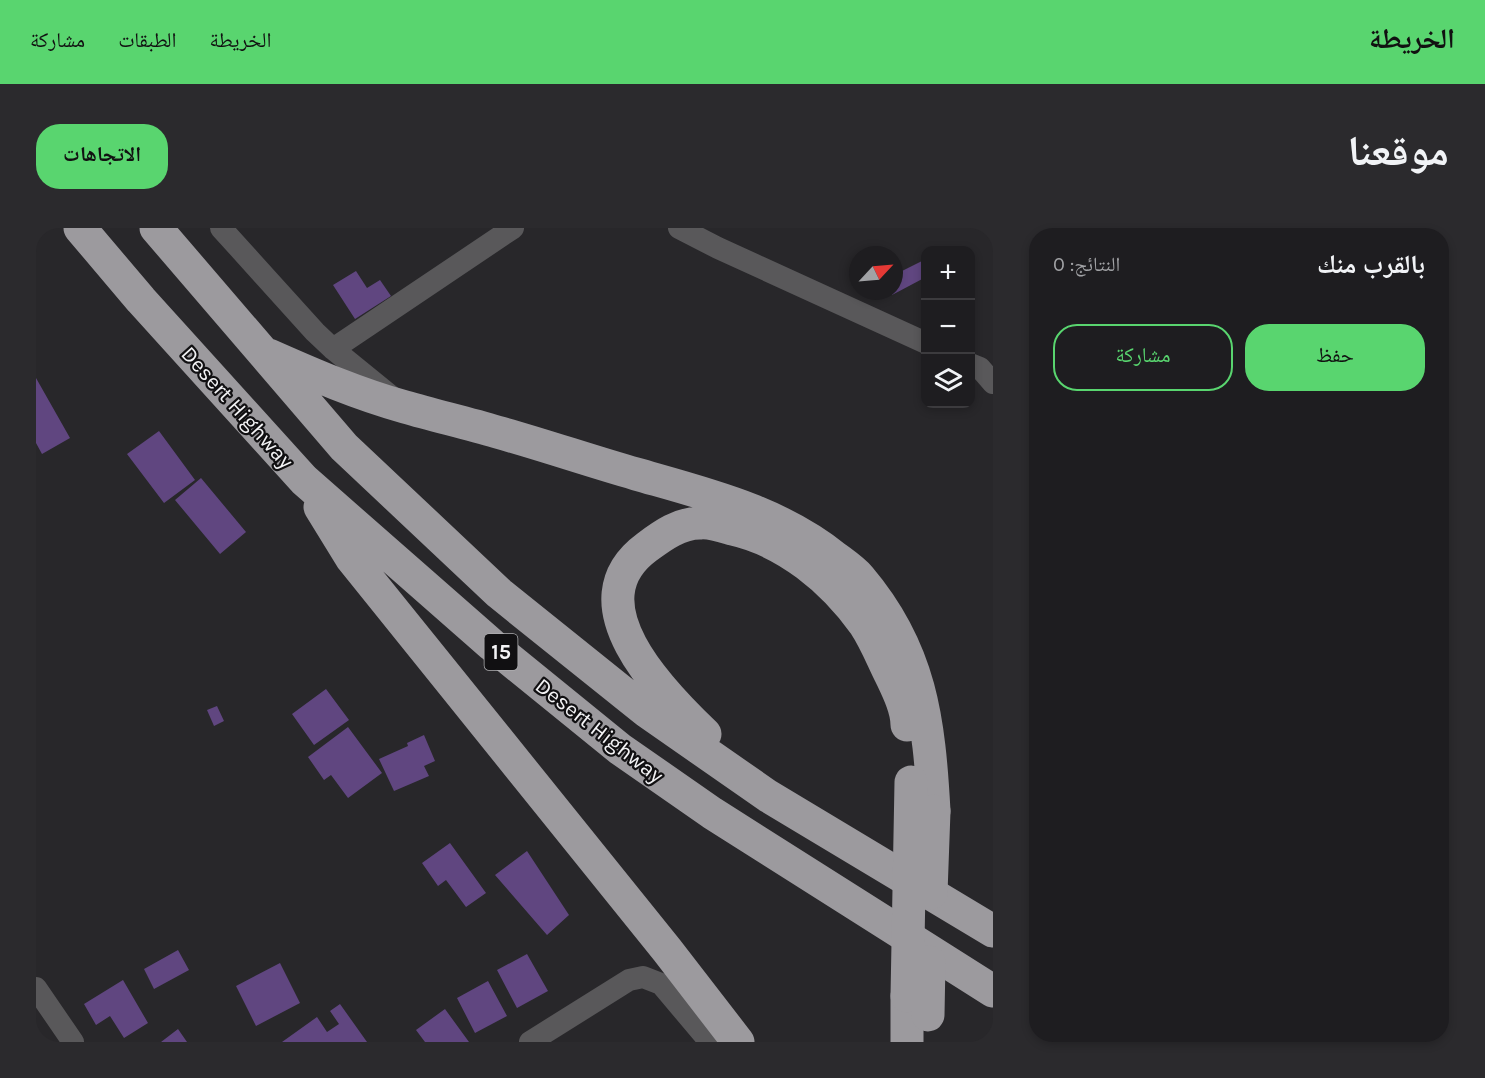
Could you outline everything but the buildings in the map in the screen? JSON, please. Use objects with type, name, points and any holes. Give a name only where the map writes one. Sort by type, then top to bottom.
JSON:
[{"type":"highway","name":"Desert Highway","points":[[80,228],[141,300],[304,480],[492,645],[620,749],[712,813],[993,991]]},
{"type":"highway","name":"Desert Highway","points":[[156,228],[344,447],[499,593],[646,711],[768,796],[993,931]]},
{"type":"highway","points":[[261,352],[331,382],[404,407],[687,487],[773,518],[820,545],[858,576],[883,608],[902,642],[917,677],[931,750],[934,811],[922,1017],[907,1042]]},
{"type":"highway","points":[[304,480],[352,559],[667,950],[738,1042]]},
{"type":"highway","points":[[768,796],[675,705],[633,650],[618,615],[619,586],[634,557],[679,527],[700,523],[754,534],[795,557],[834,587],[866,626],[898,692],[907,720],[922,1017]]},
{"type":"street","points":[[333,350],[513,228]]},
{"type":"street","points":[[679,228],[921,341]]},
{"type":"street","points":[[232,231],[300,318],[333,350],[404,407]]},
{"type":"street","points":[[975,366],[980,368],[993,383]]},
{"type":"street","points":[[530,1042],[628,980],[643,977],[661,984],[710,1042]]},
{"type":"street","points":[[36,988],[73,1042]]}]
